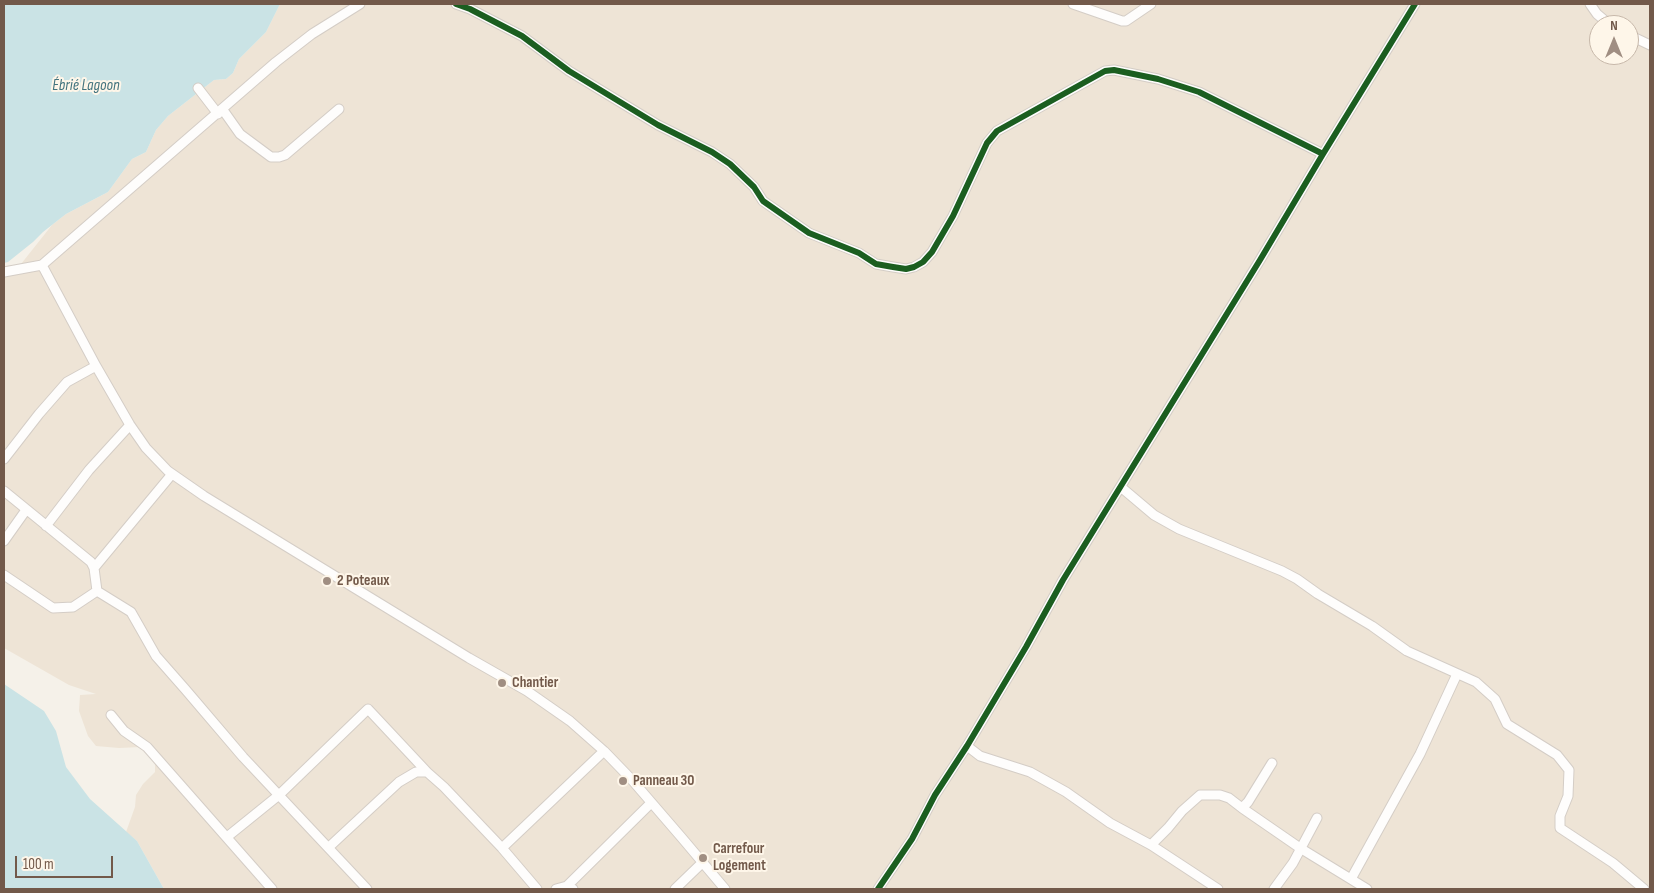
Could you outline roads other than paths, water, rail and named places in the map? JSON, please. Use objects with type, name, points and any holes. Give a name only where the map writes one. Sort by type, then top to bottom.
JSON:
[{"type":"street","points":[[4,272],[42,265],[276,62],[312,34],[360,4]]},
{"type":"street","points":[[456,4],[522,36],[569,71],[658,125],[724,160],[754,186],[764,201],[809,233],[859,253],[876,264],[893,268],[906,269],[914,267],[923,262],[932,252],[953,216],[987,144],[997,131],[1106,71],[1114,70],[1158,79],[1199,92],[1323,154]]},
{"type":"street","points":[[1073,4],[1122,21],[1126,21],[1152,4]]},
{"type":"street","points":[[878,889],[912,839],[935,795],[967,746],[1064,580],[1122,488],[1415,4]]},
{"type":"street","points":[[1590,4],[1598,15]]},
{"type":"street","points":[[198,88],[240,134],[271,157],[285,155],[339,109]]},
{"type":"street","points":[[42,265],[130,425],[146,448],[172,474],[204,496],[469,658],[527,691],[570,721],[604,751],[725,889]]},
{"type":"street","points":[[4,459],[67,382],[96,366]]},
{"type":"street","points":[[46,526],[89,470],[130,425]]},
{"type":"street","points":[[94,568],[172,474]]},
{"type":"street","points":[[1122,488],[1154,515],[1170,524],[1297,579],[1407,651],[1457,674],[1471,678],[1495,699],[1507,724],[1511,728],[1541,744],[1565,762],[1570,777],[1568,796],[1560,816],[1560,828],[1613,863],[1644,889]]},
{"type":"street","points":[[4,491],[86,557],[94,568],[97,591]]},
{"type":"street","points":[[4,541],[26,510]]},
{"type":"street","points":[[4,575],[53,608],[73,607],[97,591]]},
{"type":"street","points":[[97,591],[131,612],[156,656],[243,757],[367,889]]},
{"type":"street","points":[[1351,879],[1420,754],[1457,674]]},
{"type":"street","points":[[227,837],[278,795],[368,709],[502,848],[537,889]]},
{"type":"street","points":[[111,715],[124,731],[146,747],[272,889]]},
{"type":"street","points":[[967,746],[980,756],[1030,772],[1066,792],[1110,823],[1151,845],[1218,889]]},
{"type":"street","points":[[502,848],[604,751]]},
{"type":"street","points":[[1242,808],[1248,802],[1272,763]]},
{"type":"street","points":[[329,847],[400,782],[416,772],[427,772]]},
{"type":"street","points":[[1151,845],[1182,811],[1200,795],[1220,795],[1229,798],[1300,848],[1367,889]]},
{"type":"street","points":[[556,889],[570,888],[651,803]]},
{"type":"street","points":[[1274,889],[1293,863],[1316,818]]},
{"type":"street","points":[[674,889],[702,862]]},
{"type":"water","name":"Ébrié Lagoon","points":[[4,4],[280,4],[266,32],[239,59],[233,73],[226,79],[214,80],[168,116],[156,130],[146,152],[132,159],[108,192],[66,214],[8,262],[4,263]]},
{"type":"water","points":[[4,684],[44,711],[56,731],[66,767],[90,799],[137,841],[164,889],[4,889]]},
{"type":"place","name":"2 Poteaux","points":[[327,581]]},
{"type":"place","name":"Chantier","points":[[502,683]]},
{"type":"place","name":"Panneau 30","points":[[623,781]]},
{"type":"place","name":"Carrefour Logement","points":[[703,858]]}]
